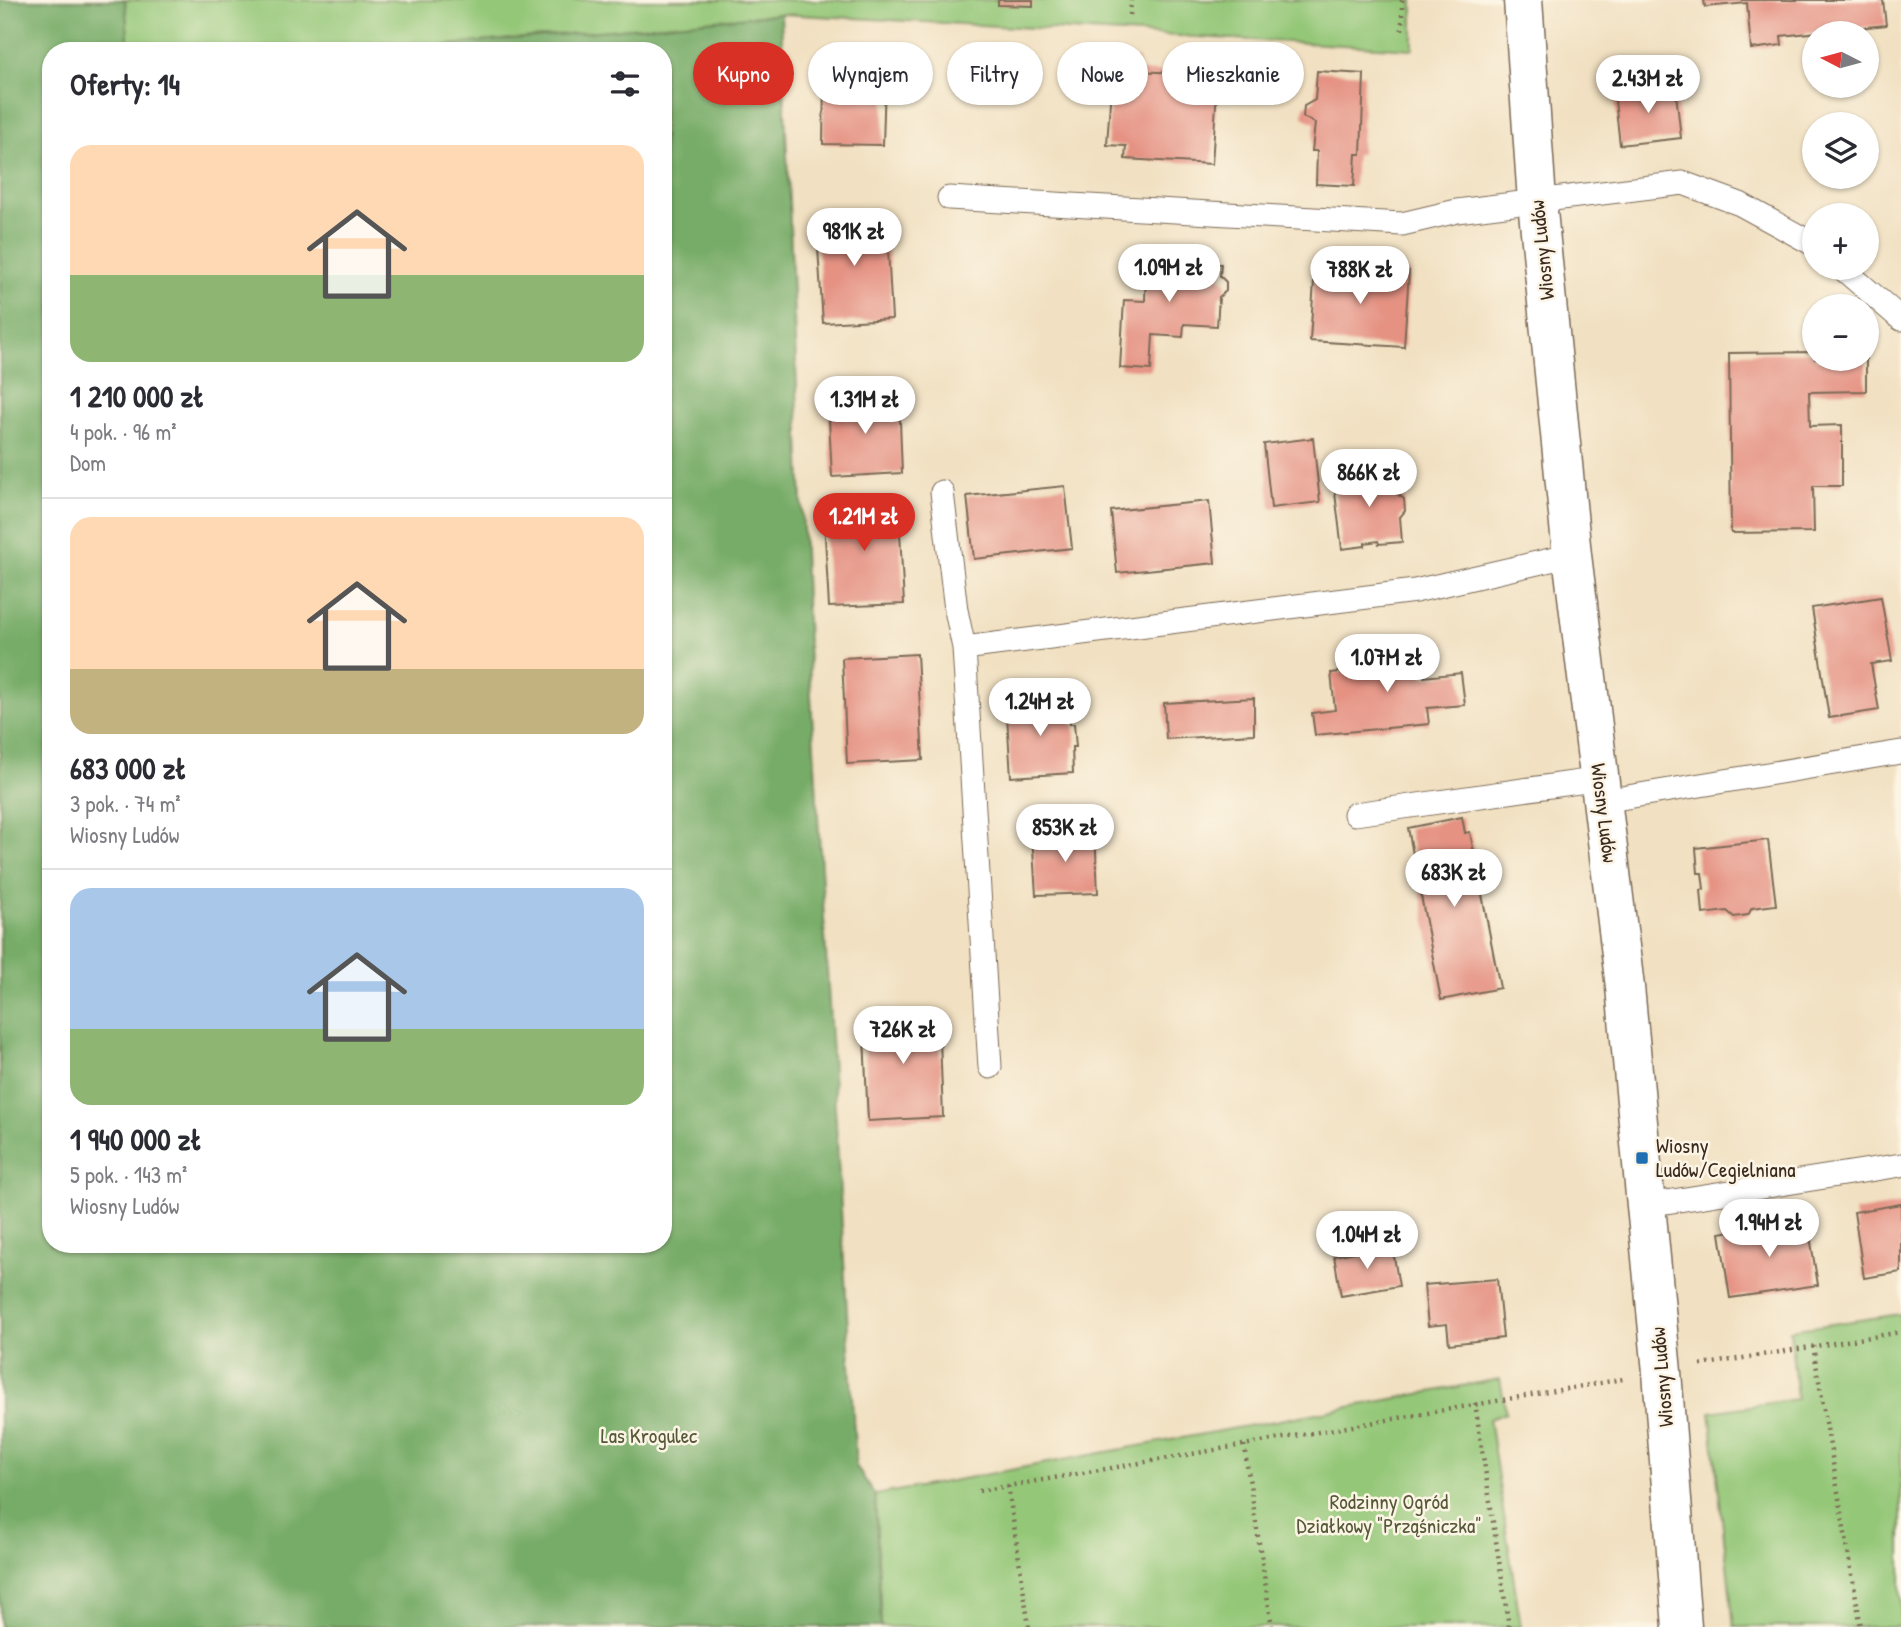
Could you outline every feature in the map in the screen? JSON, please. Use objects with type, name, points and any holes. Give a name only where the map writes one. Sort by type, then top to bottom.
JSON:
[{"type":"street","name":"Wiosny Ludów","points":[[1523,0],[1537,201],[1573,555],[1625,987],[1647,1205],[1682,1627]]},
{"type":"lane","points":[[949,198],[1402,224],[1457,211],[1683,183],[1740,204],[1802,238]]},
{"type":"lane","points":[[1856,280],[1901,319]]},
{"type":"lane","points":[[942,492],[956,610],[964,648],[990,1067]]},
{"type":"lane","points":[[964,648],[1415,591],[1573,555]]},
{"type":"lane","points":[[1355,814],[1602,790],[1901,752]]},
{"type":"lane","points":[[1647,1205],[1901,1165]]},
{"type":"path","points":[[1130,15],[1131,0]]},
{"type":"path","points":[[1402,0],[1402,31]]},
{"type":"path","points":[[1791,1349],[1901,1332]]},
{"type":"path","points":[[1813,1346],[1861,1627]]},
{"type":"path","points":[[979,1491],[1504,1399]]},
{"type":"path","points":[[1475,1404],[1509,1627]]},
{"type":"path","points":[[1244,1444],[1272,1627]]},
{"type":"path","points":[[1007,1486],[1029,1627]]},
{"type":"green space","name":"Las Krogulec","points":[[0,0],[125,0],[128,42],[42,42],[42,1253],[672,1253],[672,42],[481,42],[781,14],[782,42],[693,42],[693,105],[785,105],[808,644],[856,1466],[875,1495],[881,1627],[0,1627]]},
{"type":"green space","points":[[125,0],[1413,0],[1413,49],[781,14],[481,42],[128,42]]},
{"type":"green space","points":[[1901,1314],[1901,1627],[1734,1627],[1710,1412],[1797,1399],[1790,1330]]},
{"type":"green space","name":"Rodzinny Ogród Działkowy \"Prząśniczka\"","points":[[1500,1379],[1506,1413],[1489,1419],[1521,1627],[881,1627],[875,1495]]},
{"type":"building","points":[[998,0],[1033,0],[1033,6],[998,5]]},
{"type":"building","points":[[1704,0],[1883,0],[1886,25],[1880,26],[1880,21],[1802,21],[1802,34],[1781,36],[1782,45],[1751,49],[1747,3],[1705,7]]},
{"type":"building","points":[[1317,71],[1364,74],[1361,154],[1356,154],[1354,186],[1316,184],[1317,151],[1312,151],[1315,123],[1303,117],[1304,106],[1315,100]]},
{"type":"building","points":[[1148,72],[1162,72],[1162,105],[1216,105],[1212,164],[1125,159],[1126,146],[1107,145],[1110,105],[1148,105]]},
{"type":"building","points":[[1675,84],[1681,138],[1620,145],[1614,92]]},
{"type":"building","points":[[824,105],[884,105],[883,145],[823,144]]},
{"type":"building","points":[[886,214],[892,319],[823,323],[816,218]]},
{"type":"building","points":[[1147,245],[1175,246],[1174,263],[1221,264],[1220,276],[1226,282],[1226,291],[1219,297],[1217,326],[1184,324],[1183,337],[1153,335],[1151,370],[1120,368],[1124,300],[1145,301]]},
{"type":"building","points":[[1315,266],[1409,271],[1404,347],[1310,341]]},
{"type":"building","points":[[1802,352],[1802,371],[1866,371],[1866,391],[1809,392],[1810,426],[1842,425],[1842,486],[1813,486],[1814,532],[1731,533],[1729,353]]},
{"type":"building","points":[[899,395],[902,473],[832,477],[828,399]]},
{"type":"building","points":[[1313,438],[1320,502],[1271,508],[1264,444]]},
{"type":"building","points":[[1394,470],[1397,494],[1404,499],[1405,511],[1400,517],[1402,542],[1379,544],[1378,541],[1342,549],[1333,477]]},
{"type":"building","points":[[1065,486],[1072,548],[974,559],[967,496]]},
{"type":"building","points":[[898,498],[904,604],[829,607],[823,502]]},
{"type":"building","points":[[1209,501],[1215,563],[1117,573],[1111,511]]},
{"type":"building","points":[[1881,597],[1892,661],[1871,664],[1879,710],[1829,718],[1812,608]]},
{"type":"building","points":[[1404,642],[1406,665],[1422,664],[1424,677],[1461,673],[1465,705],[1427,708],[1429,724],[1315,735],[1312,713],[1335,710],[1331,673],[1370,669],[1368,646]]},
{"type":"building","points":[[917,654],[923,760],[847,764],[842,658]]},
{"type":"building","points":[[1069,698],[1070,724],[1074,724],[1076,747],[1072,747],[1073,773],[1011,777],[1006,701],[1030,700],[1030,703]]},
{"type":"building","points":[[1254,698],[1254,734],[1166,739],[1164,703]]},
{"type":"building","points":[[1462,817],[1465,833],[1470,832],[1500,988],[1441,1000],[1408,828]]},
{"type":"building","points":[[1095,832],[1098,893],[1036,895],[1032,835]]},
{"type":"building","points":[[1768,840],[1776,905],[1752,908],[1748,915],[1734,917],[1727,911],[1703,914],[1701,890],[1704,889],[1702,873],[1698,873],[1696,848]]},
{"type":"building","points":[[939,1012],[943,1117],[868,1121],[863,1016]]},
{"type":"building","points":[[1901,1204],[1901,1272],[1864,1278],[1854,1212]]},
{"type":"building","points":[[1807,1218],[1818,1285],[1730,1298],[1720,1233]]},
{"type":"building","points":[[1392,1245],[1399,1286],[1341,1296],[1334,1256]]},
{"type":"building","points":[[1497,1279],[1503,1338],[1449,1344],[1447,1324],[1428,1326],[1424,1285]]},
{"type":"place","name":"Wiosny Ludów/Cegielniana","points":[[1642,1158]]}]
